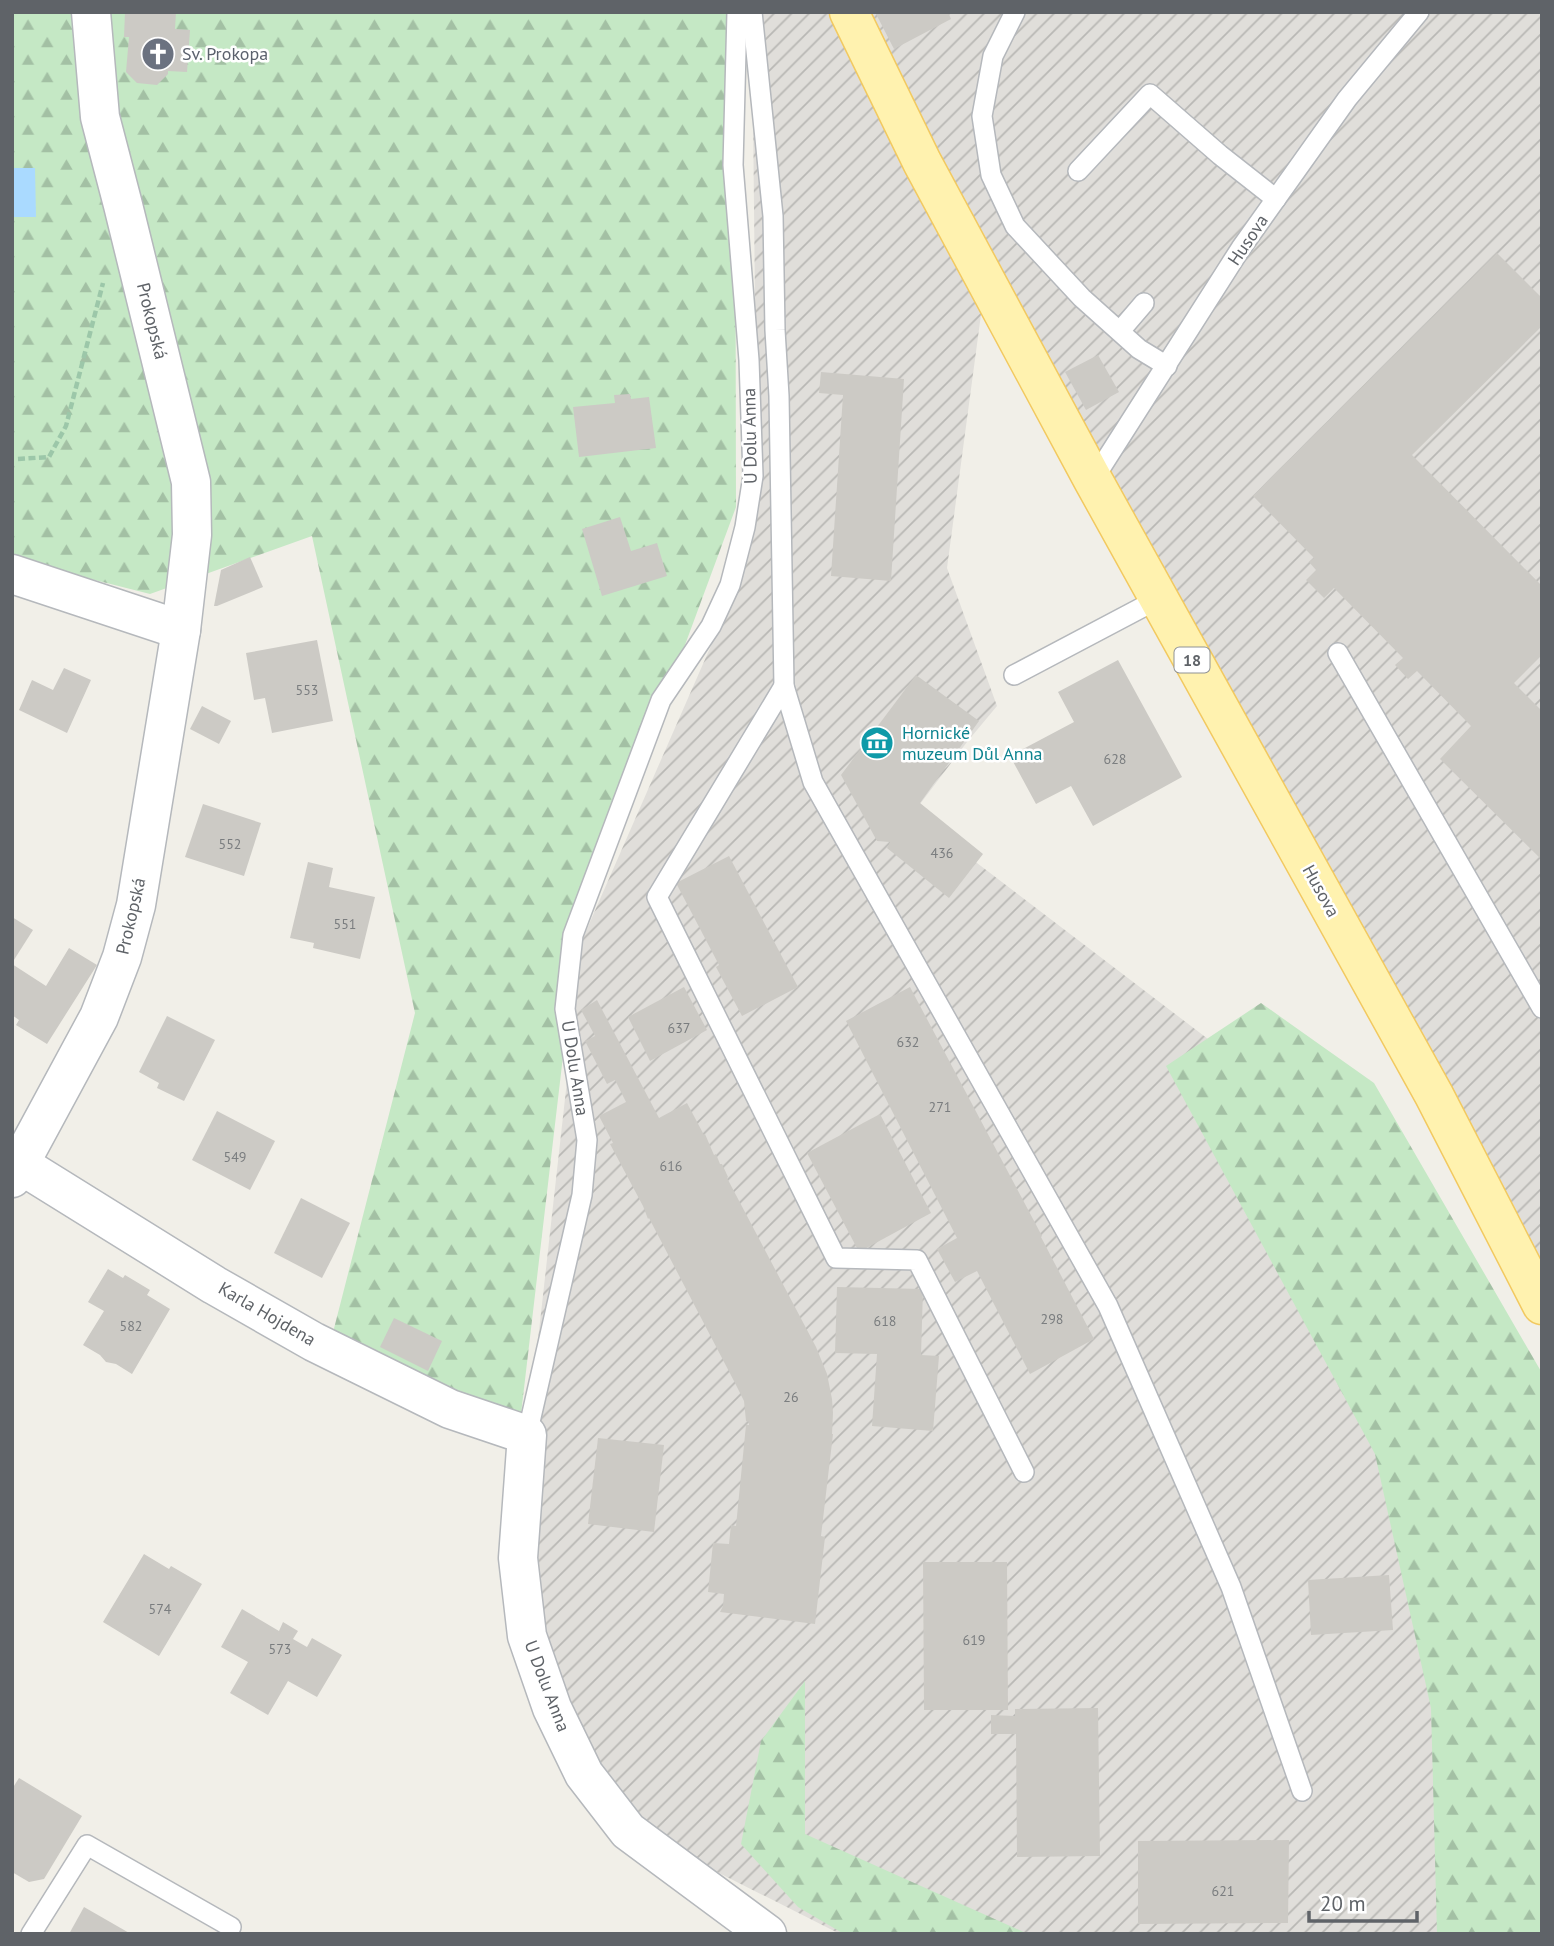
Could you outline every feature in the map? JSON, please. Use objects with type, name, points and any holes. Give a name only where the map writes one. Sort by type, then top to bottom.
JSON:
[{"type":"main road","name":"Husova","points":[[849,12],[922,162],[1093,480],[1427,1083],[1542,1305]]},
{"type":"street","name":"Prokopská","points":[[16,1172],[99,1017],[122,957],[136,905],[181,631],[192,535],[191,482],[100,117],[90,12]]},
{"type":"street","points":[[12,574],[181,631]]},
{"type":"street","name":"Karla Hojdena","points":[[16,1172],[314,1342],[450,1409],[527,1435]]},
{"type":"street","name":"U Dolu Anna","points":[[527,1435],[518,1558],[527,1636],[552,1708],[584,1774],[628,1830],[767,1934]]},
{"type":"lane","name":"U Dolu Anna","points":[[527,1435],[582,1195],[587,1140],[565,1009],[573,935],[661,700],[711,626],[730,585],[746,527],[753,476],[749,360],[733,165],[737,12]]},
{"type":"lane","points":[[752,12],[773,216],[784,686],[813,782],[1108,1306],[1231,1587],[1302,1791]]},
{"type":"lane","points":[[1015,12],[993,56],[982,116],[991,175],[1015,226],[1082,298],[1139,349],[1167,366]]},
{"type":"lane","name":"Husova","points":[[1093,480],[1241,248],[1347,99],[1419,12]]},
{"type":"lane","points":[[1078,171],[1150,94],[1276,199]]},
{"type":"lane","points":[[1120,331],[1144,303]]},
{"type":"lane","points":[[1014,675],[1158,598]]},
{"type":"lane","points":[[1338,653],[1542,1008]]},
{"type":"lane","points":[[784,686],[657,897],[836,1258],[917,1260],[1024,1472]]},
{"type":"lane","points":[[31,1934],[87,1845],[231,1927]]},
{"type":"path","points":[[19,459],[49,457],[66,426],[103,283]]},
{"type":"shaded area","points":[[752,12],[838,12],[982,307],[947,568],[997,706],[914,812],[1271,1087],[1542,1934],[840,1934],[636,1831],[546,1661],[524,1465],[583,938],[731,600],[757,499]]},
{"type":"shaded area","points":[[858,12],[1542,12],[1542,1291]]},
{"type":"green space","points":[[14,12],[735,12],[736,507],[577,937],[519,1431],[330,1344],[415,1013],[312,536],[150,594],[12,559]]},
{"type":"green space","points":[[1261,1003],[1374,1083],[1542,1373],[1542,1934],[1437,1934],[1431,1708],[1375,1454],[1166,1066]]},
{"type":"green space","points":[[805,1681],[805,1834],[1028,1934],[844,1934],[798,1907],[741,1844],[761,1741]]},
{"type":"water","points":[[12,168],[35,168],[36,217],[12,217]]},
{"type":"building","name":"Sv. Prokopa","points":[[125,12],[176,12],[175,29],[190,30],[187,72],[168,71],[157,85],[137,83],[126,72],[129,37],[124,37]]},
{"type":"building","points":[[875,12],[948,12],[951,19],[894,49]]},
{"type":"building","points":[[1497,253],[1542,298],[1542,326],[1412,455],[1542,586],[1542,655],[1514,683],[1542,711],[1542,860],[1440,759],[1471,726],[1417,671],[1408,679],[1395,665],[1403,658],[1334,588],[1324,598],[1306,580],[1316,570],[1309,562],[1314,558],[1253,496]]},
{"type":"building","points":[[1098,355],[1119,392],[1086,410],[1065,372]]},
{"type":"building","points":[[821,372],[904,379],[891,581],[831,576],[843,395],[819,393]]},
{"type":"building","points":[[630,394],[631,399],[649,397],[656,448],[579,457],[573,407],[615,403],[614,395]]},
{"type":"building","points":[[620,517],[631,551],[657,543],[667,576],[602,596],[582,529]]},
{"type":"building","points":[[250,557],[263,587],[214,606],[221,570]]},
{"type":"building","points":[[317,640],[333,721],[272,733],[265,698],[254,700],[246,653]]},
{"type":"building","points":[[1118,660],[1182,777],[1093,826],[1071,786],[1036,804],[1010,756],[1074,722],[1058,692]]},
{"type":"building","points":[[64,668],[91,680],[67,733],[19,710],[32,680],[53,690]]},
{"type":"building","points":[[916,675],[979,721],[920,803],[983,854],[949,898],[887,848],[890,842],[877,841],[841,775]]},
{"type":"building","points":[[202,706],[231,721],[219,744],[190,729]]},
{"type":"building","points":[[203,804],[261,823],[244,876],[185,857]]},
{"type":"building","points":[[729,856],[798,987],[742,1016],[676,883]]},
{"type":"building","points":[[308,862],[333,868],[329,887],[375,897],[360,959],[313,948],[314,943],[290,938]]},
{"type":"building","points":[[12,917],[33,930],[12,963]]},
{"type":"building","points":[[69,948],[97,965],[47,1044],[16,1025],[19,1020],[12,1015],[12,964],[46,986]]},
{"type":"building","points":[[684,987],[707,1030],[650,1061],[628,1017]]},
{"type":"building","points":[[910,987],[1094,1339],[1030,1374],[977,1271],[955,1282],[937,1249],[957,1238],[846,1021]]},
{"type":"building","points":[[597,1000],[659,1118],[687,1103],[714,1155],[716,1154],[722,1164],[816,1347],[827,1374],[832,1399],[833,1434],[821,1536],[825,1537],[815,1624],[720,1612],[724,1594],[708,1592],[713,1543],[729,1544],[731,1525],[736,1526],[746,1425],[749,1425],[749,1422],[746,1421],[744,1401],[648,1219],[599,1116],[626,1102],[615,1080],[607,1084],[585,1041],[595,1036],[581,1010]]},
{"type":"building","points":[[167,1016],[215,1040],[184,1101],[157,1088],[159,1083],[139,1072]]},
{"type":"building","points":[[217,1111],[275,1141],[250,1190],[192,1160]]},
{"type":"building","points":[[880,1114],[931,1213],[859,1252],[807,1153]]},
{"type":"building","points":[[301,1198],[350,1223],[322,1278],[274,1253]]},
{"type":"building","points":[[108,1269],[123,1278],[125,1275],[150,1290],[147,1295],[170,1309],[132,1374],[116,1364],[106,1362],[83,1345],[104,1311],[88,1302]]},
{"type":"building","points":[[837,1287],[923,1289],[921,1355],[939,1356],[933,1431],[872,1426],[877,1354],[835,1353]]},
{"type":"building","points":[[394,1318],[442,1341],[428,1371],[380,1347]]},
{"type":"building","points":[[598,1438],[664,1445],[654,1532],[588,1524]]},
{"type":"building","points":[[144,1554],[202,1584],[159,1656],[103,1622]]},
{"type":"building","points":[[923,1562],[1007,1562],[1008,1710],[924,1710]]},
{"type":"building","points":[[1389,1575],[1393,1630],[1311,1635],[1308,1580]]},
{"type":"building","points":[[242,1609],[279,1631],[283,1622],[298,1631],[293,1639],[307,1647],[312,1638],[342,1655],[317,1697],[288,1681],[268,1715],[230,1693],[248,1662],[221,1647]]},
{"type":"building","points":[[1098,1708],[1100,1856],[1017,1857],[1016,1734],[991,1734],[991,1715],[1015,1716],[1015,1709]]},
{"type":"building","points":[[19,1778],[82,1816],[44,1879],[29,1882],[12,1872],[12,1789]]},
{"type":"building","points":[[1289,1840],[1288,1923],[1138,1924],[1138,1841]]},
{"type":"building","points":[[84,1907],[131,1934],[69,1934]]},
{"type":"place","name":"Sv. Prokopa","points":[[158,54]]},
{"type":"place","name":"Hornické muzeum Důl Anna","points":[[877,743]]}]
